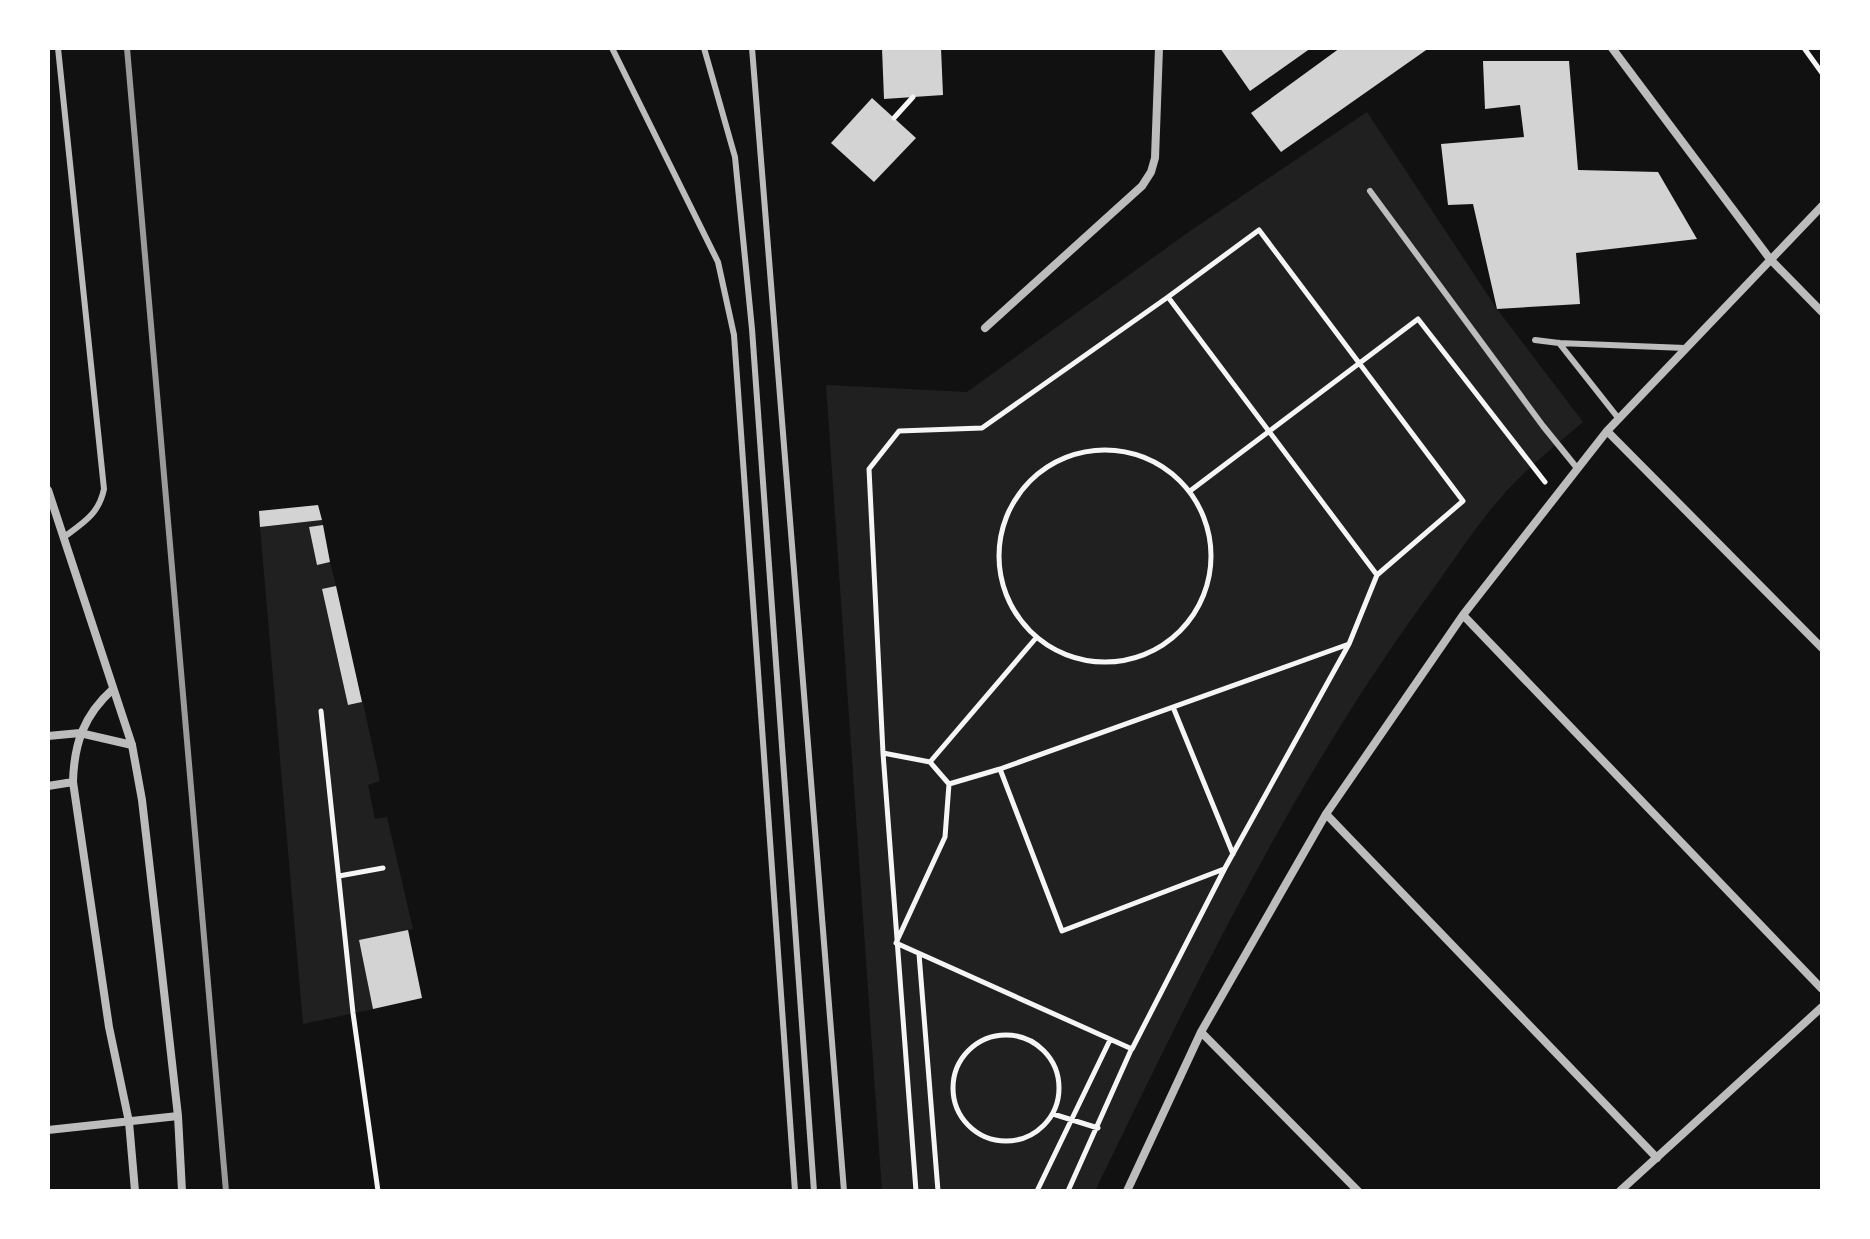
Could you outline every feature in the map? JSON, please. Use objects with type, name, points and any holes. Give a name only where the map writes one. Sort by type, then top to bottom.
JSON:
[{"type":"street","points":[[985,328],[1142,186],[1151,172],[1155,158],[1159,48]]},
{"type":"street","points":[[1612,48],[1770,259],[1822,312]]},
{"type":"street","points":[[1127,1191],[1201,1032],[1326,814],[1463,615],[1607,431],[1822,206]]},
{"type":"street","points":[[1607,431],[1822,648]]},
{"type":"street","points":[[48,490],[132,745],[142,800],[178,1116],[182,1191]]},
{"type":"street","points":[[1463,615],[1822,989]]},
{"type":"street","points":[[113,689],[88,716],[80,733],[74,757],[73,782],[109,1027],[129,1122],[135,1191]]},
{"type":"street","points":[[48,736],[80,733],[132,745]]},
{"type":"street","points":[[50,785],[73,782]]},
{"type":"street","points":[[1326,814],[1657,1158]]},
{"type":"street","points":[[1620,1191],[1822,1007]]},
{"type":"street","points":[[1201,1032],[1358,1191]]},
{"type":"street","points":[[48,1130],[178,1116]]},
{"type":"lane","points":[[58,48],[104,489],[101,505],[89,519],[64,537]]},
{"type":"lane","points":[[612,48],[718,262],[734,335],[795,1191]]},
{"type":"lane","points":[[704,48],[735,157],[752,329],[814,1191]]},
{"type":"lane","points":[[752,48],[844,1191]]},
{"type":"lane","points":[[1370,191],[1577,468]]},
{"type":"lane","points":[[1535,340],[1685,348]]},
{"type":"lane","points":[[1559,343],[1619,419]]},
{"type":"path","points":[[1804,48],[1822,73]]},
{"type":"path","points":[[894,118],[913,97]]},
{"type":"path","points":[[916,1191],[883,753],[869,469],[899,431],[982,428],[1259,230],[1463,501],[1377,575],[1349,644],[1225,868],[1132,1049],[1068,1191]]},
{"type":"path","points":[[1168,297],[1377,575]]},
{"type":"path","points":[[1190,491],[1418,319],[1556,495]]},
{"type":"path","points":[[1101,449],[1121,450],[1160,464],[1176,476],[1190,491],[1208,527],[1212,547],[1207,588],[1199,606],[1173,638],[1137,657],[1095,662],[1063,653],[1036,638],[1010,604],[998,564],[1004,521],[1025,484],[1060,459],[1101,449]]},
{"type":"path","points":[[930,762],[1036,638]]},
{"type":"path","points":[[949,784],[1000,769],[1349,644]]},
{"type":"path","points":[[1173,707],[1233,854]]},
{"type":"path","points":[[321,711],[353,1013],[378,1191]]},
{"type":"path","points":[[883,753],[930,762],[949,784],[945,837],[896,943]]},
{"type":"path","points":[[1000,769],[1062,931],[1225,868]]},
{"type":"path","points":[[339,876],[383,868]]},
{"type":"path","points":[[896,943],[1132,1049]]},
{"type":"path","points":[[919,954],[938,1191]]},
{"type":"path","points":[[1009,1034],[1028,1039],[1045,1050],[1055,1064],[1060,1080],[1059,1098],[1053,1114],[1042,1128],[1027,1137],[1010,1141],[993,1140],[975,1132],[961,1117],[954,1100],[953,1080],[960,1061],[972,1046],[990,1037],[1009,1034]]},
{"type":"path","points":[[1037,1191],[1110,1040]]},
{"type":"path","points":[[1053,1114],[1098,1128]]},
{"type":"shaded area","points":[[1367,112],[1497,309],[1583,422],[1509,488],[1375,672],[1330,743],[1246,890],[1095,1191],[882,1191],[826,385],[967,392],[1190,231]]},
{"type":"shaded area","points":[[322,520],[323,525],[309,528],[317,564],[330,562],[336,586],[322,590],[348,705],[363,702],[380,781],[368,785],[375,819],[387,817],[413,929],[359,941],[373,1009],[303,1024],[260,527]]},
{"type":"building","points":[[882,48],[941,48],[943,95],[884,99]]},
{"type":"building","points":[[1220,48],[1311,48],[1250,91]]},
{"type":"building","points":[[1340,48],[1429,48],[1281,152],[1251,113]]},
{"type":"building","points":[[1483,61],[1569,61],[1578,170],[1658,172],[1697,239],[1576,253],[1580,304],[1497,309],[1473,204],[1448,205],[1441,144],[1524,137],[1520,105],[1485,109]]},
{"type":"building","points":[[872,98],[916,138],[874,182],[831,143]]},
{"type":"building","points":[[318,505],[322,520],[260,527],[259,511]]},
{"type":"building","points":[[323,525],[330,562],[317,565],[309,527]]},
{"type":"building","points":[[336,586],[362,702],[348,705],[322,589]]},
{"type":"building","points":[[408,930],[422,998],[373,1009],[359,940]]},
{"type":"railway","points":[[127,48],[226,1191]]}]
